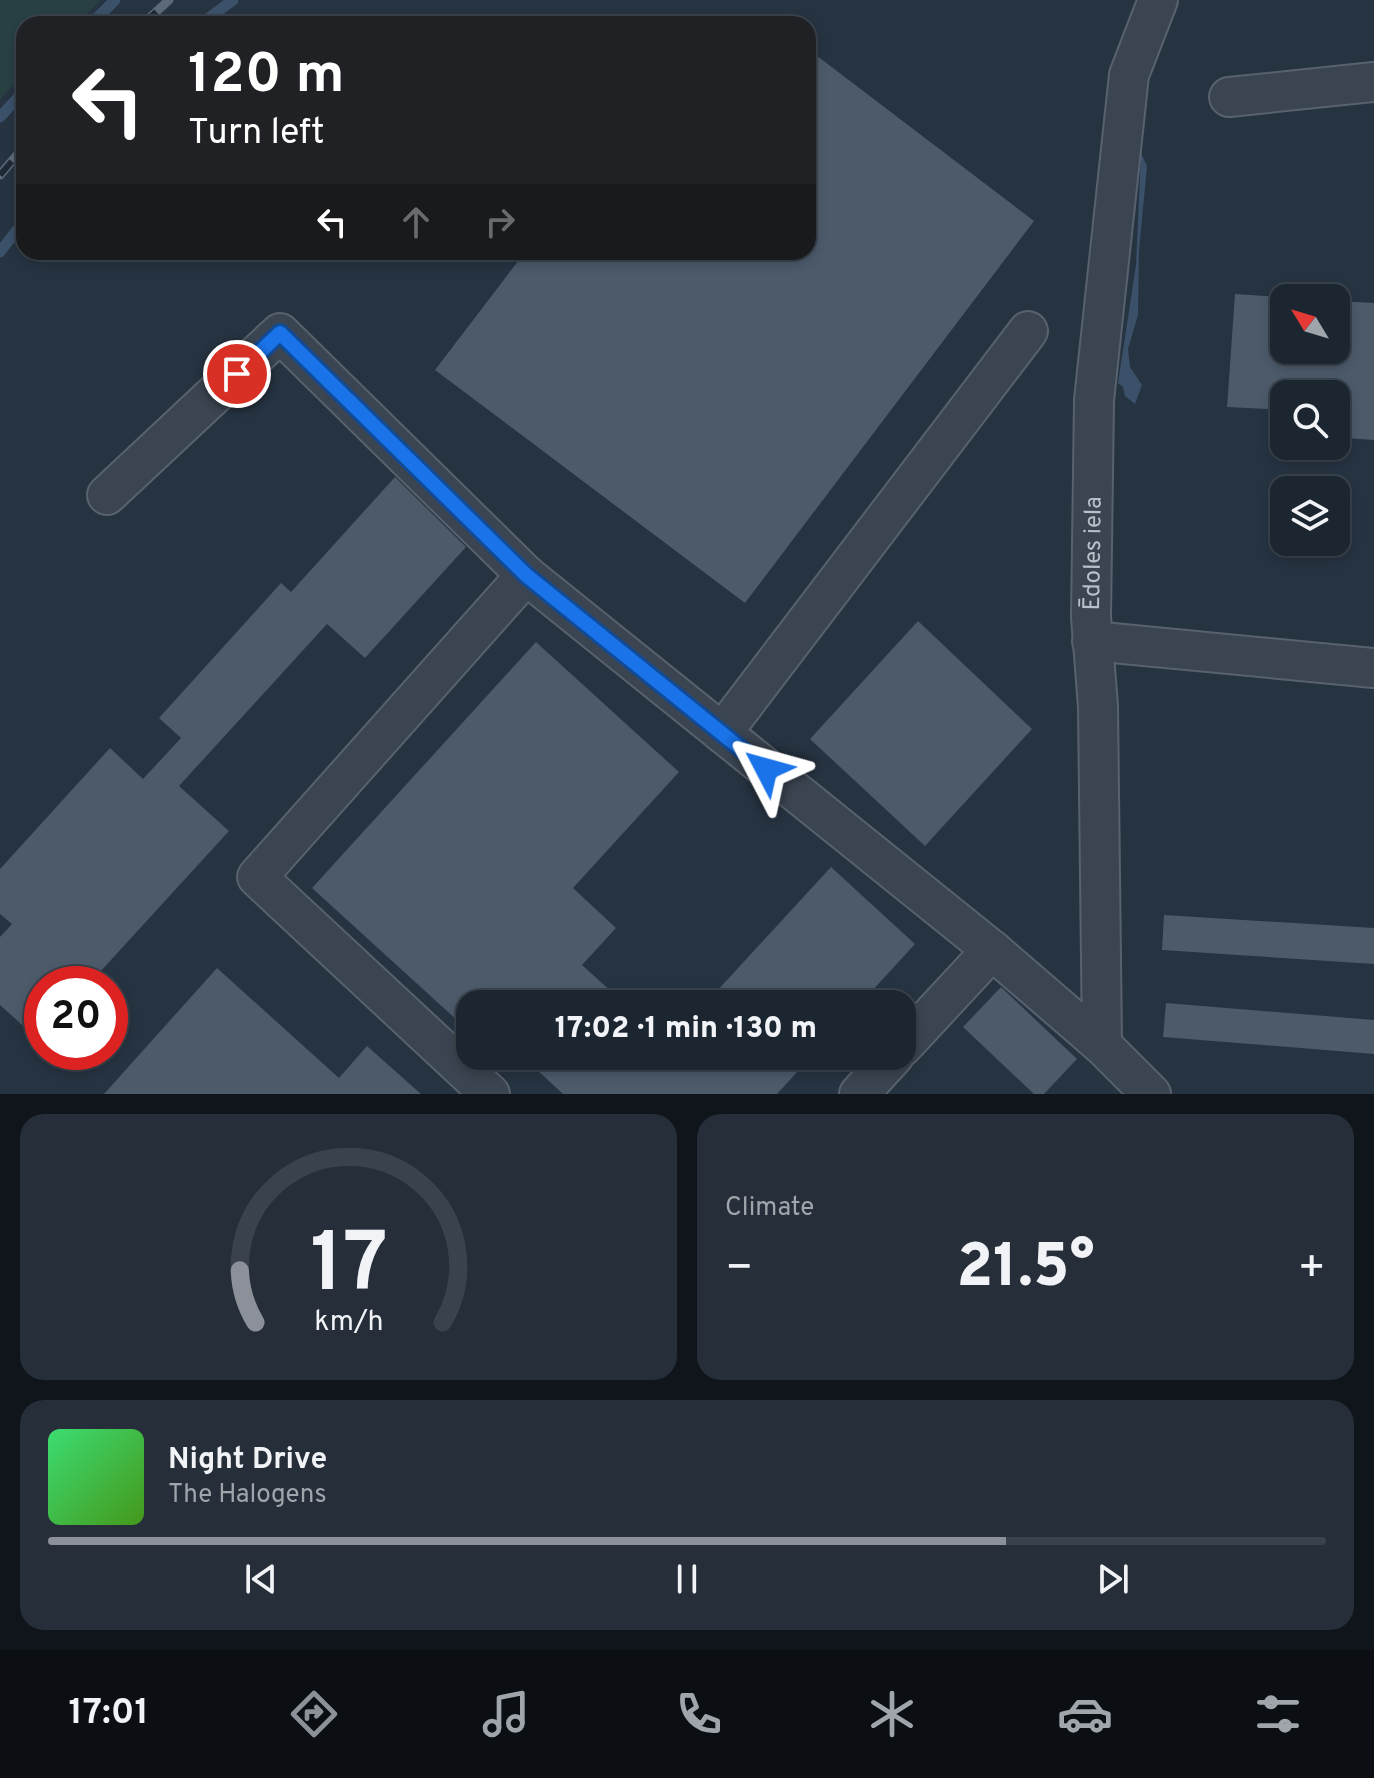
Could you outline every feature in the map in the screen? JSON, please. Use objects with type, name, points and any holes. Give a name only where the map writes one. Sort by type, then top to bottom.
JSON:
[{"type":"street","name":"Ēdoles iela","points":[[1102,1045],[1098,706],[1092,641],[1094,400],[1129,75],[1158,0]]},
{"type":"street","points":[[1229,97],[1374,82]]},
{"type":"street","points":[[722,733],[1028,331]]},
{"type":"street","points":[[107,495],[280,333],[526,575],[992,950],[1102,1045],[1151,1094]]},
{"type":"street","points":[[490,1094],[257,877],[526,575]]},
{"type":"street","points":[[1092,641],[1374,668]]},
{"type":"street","points":[[916,1032],[992,950]]},
{"type":"street","points":[[859,1094],[881,1070]]},
{"type":"green space","points":[[0,0],[101,0],[84,16],[16,16],[16,83],[0,99]]},
{"type":"water","points":[[1141,153],[1147,166],[1139,251],[1138,315],[1128,349],[1130,367],[1142,385],[1135,404],[1125,396],[1123,387],[1118,383],[1136,265]]},
{"type":"building","points":[[816,55],[1034,221],[745,603],[435,370],[519,260],[816,260]]},
{"type":"building","points":[[1235,294],[1270,296],[1270,364],[1350,364],[1350,302],[1374,303],[1374,440],[1350,438],[1350,380],[1270,380],[1270,409],[1227,407]]},
{"type":"building","points":[[395,477],[466,547],[365,658],[327,624],[179,786],[229,831],[105,966],[24,966],[24,1027],[0,1005],[0,937],[12,924],[0,914],[0,869],[110,748],[143,779],[181,738],[159,718],[281,583],[291,592]]},
{"type":"building","points":[[918,621],[1032,729],[925,846],[810,739]]},
{"type":"building","points":[[536,642],[679,772],[573,888],[616,928],[582,965],[610,990],[456,990],[456,1019],[312,888]]},
{"type":"building","points":[[831,867],[915,944],[873,990],[718,990]]},
{"type":"building","points":[[1164,915],[1374,928],[1374,964],[1162,950]]},
{"type":"building","points":[[217,968],[339,1078],[367,1046],[421,1094],[104,1094]]},
{"type":"building","points":[[1001,987],[1077,1059],[1044,1094],[1034,1094],[963,1027]]},
{"type":"building","points":[[1166,1003],[1374,1020],[1374,1054],[1163,1037]]},
{"type":"building","points":[[537,1070],[799,1070],[777,1094],[563,1094]]},
{"type":"waterway","points":[[99,16],[115,0]]},
{"type":"waterway","points":[[212,16],[233,0]]},
{"type":"waterway","points":[[0,117],[16,100]]},
{"type":"waterway","points":[[0,252],[16,231]]},
{"type":"railway","points":[[152,16],[169,0]]},
{"type":"railway","points":[[0,175],[16,156]]},
{"type":"route","points":[[237,374],[280,333],[526,575],[766,769]]}]
